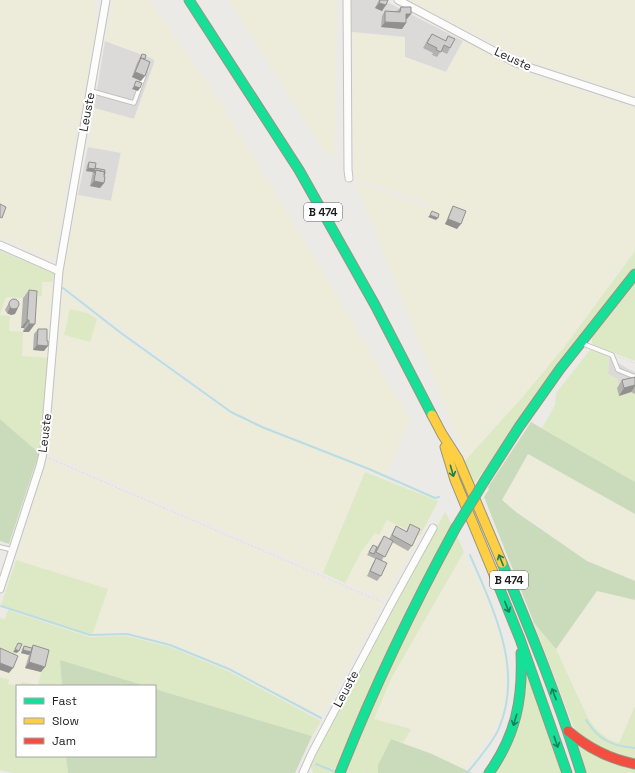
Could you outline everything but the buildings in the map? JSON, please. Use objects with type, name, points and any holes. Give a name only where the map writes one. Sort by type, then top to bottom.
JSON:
[{"type":"main road","name":"B 474","points":[[189,0],[299,170],[376,305],[442,434],[458,458],[528,626],[568,730],[581,773]]},
{"type":"main road","points":[[340,773],[375,686],[402,629],[455,529],[485,480],[540,398],[580,343],[635,274]]},
{"type":"main road","name":"B 474","points":[[442,434],[455,480],[520,640],[567,773]]},
{"type":"main road","points":[[489,773],[496,764],[510,738],[520,705],[520,640]]},
{"type":"main road","points":[[568,730],[596,752],[610,758],[635,764]]},
{"type":"street","name":"Leuste","points":[[0,589],[3,569],[13,550],[43,455],[51,377],[59,271],[106,0]]},
{"type":"street","points":[[347,0],[349,178]]},
{"type":"street","name":"Leuste","points":[[398,0],[516,62],[635,102]]},
{"type":"street","points":[[0,245],[59,271]]},
{"type":"street","name":"Leuste","points":[[303,773],[312,753],[390,606],[433,528]]},
{"type":"lane","points":[[91,91],[134,103],[147,69]]},
{"type":"lane","points":[[580,343],[612,355],[618,370],[635,377]]},
{"type":"lane","points":[[0,547],[13,550]]},
{"type":"path","points":[[612,355],[635,363]]},
{"type":"path","points":[[43,455],[390,606]]},
{"type":"path","points":[[368,773],[365,760],[366,754],[376,731],[382,726],[389,725],[409,730]]},
{"type":"shaded area","points":[[0,0],[96,0],[94,7],[97,23],[54,260],[0,237]]},
{"type":"shaded area","points":[[114,0],[150,0],[220,101],[410,419],[387,475],[258,423],[227,407],[62,285],[63,272],[78,195],[111,201],[121,153],[88,147],[94,108],[134,119],[154,63],[154,60],[151,58],[105,41]]},
{"type":"shaded area","points":[[228,0],[337,0],[335,156],[326,154]]},
{"type":"shaded area","points":[[351,0],[383,0],[463,41],[446,72],[405,57],[351,31]]},
{"type":"shaded area","points":[[408,0],[635,0],[635,96],[530,62]]},
{"type":"shaded area","points":[[353,32],[405,37],[405,57],[446,72],[463,41],[524,72],[635,108],[635,251],[565,346],[520,400],[466,460],[355,182],[429,208],[430,204],[354,178]]},
{"type":"shaded area","points":[[105,41],[151,58],[155,61],[134,119],[94,108]]},
{"type":"shaded area","points":[[88,147],[121,152],[111,201],[78,195]]},
{"type":"shaded area","points":[[42,282],[53,282],[49,358],[22,356],[0,315],[6,297],[23,298],[24,295]]},
{"type":"shaded area","points":[[62,291],[120,335],[223,409],[252,424],[366,470],[323,573],[47,454]]},
{"type":"shaded area","points":[[609,356],[617,358],[617,362],[635,372],[635,383],[620,387],[608,374]]},
{"type":"shaded area","points":[[528,454],[635,514],[635,581],[587,561],[502,500]]},
{"type":"shaded area","points":[[47,459],[383,604],[322,717],[230,667],[171,643],[127,632],[93,633],[108,589],[16,560]]},
{"type":"shaded area","points":[[387,520],[420,536],[385,600],[345,583],[361,552],[375,533],[379,535]]},
{"type":"shaded area","points":[[464,552],[486,599],[500,637],[506,664],[505,696],[497,726],[465,770],[432,754],[403,743],[411,729],[374,719],[392,677]]},
{"type":"shaded area","points":[[597,591],[635,600],[635,706],[619,743],[608,738],[593,727],[556,649]]},
{"type":"shaded area","points":[[16,645],[46,654],[38,685],[22,682],[20,685],[16,686],[8,684],[8,680],[0,677],[0,651],[13,652]]},
{"type":"green space","points":[[0,251],[54,273],[53,282],[42,282],[42,296],[24,295],[23,298],[6,297],[0,315]]},
{"type":"green space","points":[[635,251],[635,268],[574,343],[483,475],[482,473],[473,486],[463,463],[520,400],[565,346]]},
{"type":"green space","points":[[635,280],[635,361],[596,346],[594,347],[592,342],[592,333]]},
{"type":"green space","points":[[70,309],[87,313],[97,319],[90,342],[64,335]]},
{"type":"green space","points":[[0,315],[10,316],[9,331],[23,332],[22,356],[49,358],[39,453],[0,419]]},
{"type":"green space","points":[[590,350],[609,356],[608,374],[617,378],[620,387],[619,395],[631,392],[635,394],[635,482],[542,428],[555,405],[556,393]]},
{"type":"green space","points":[[0,419],[39,453],[9,544],[0,541]]},
{"type":"green space","points":[[531,422],[635,482],[635,514],[528,454],[502,500],[516,512],[587,561],[635,581],[635,600],[597,591],[556,649],[534,623],[484,497],[489,489],[488,487]]},
{"type":"green space","points":[[365,472],[438,501],[420,536],[387,520],[379,535],[375,533],[361,552],[345,583],[323,573]]},
{"type":"green space","points":[[445,512],[452,524],[403,616],[366,697],[336,773],[313,773],[310,764]]},
{"type":"green space","points":[[455,536],[458,538],[464,552],[392,677],[374,719],[411,729],[403,743],[391,739],[378,765],[378,773],[344,773],[374,697]]},
{"type":"green space","points":[[16,560],[108,589],[93,633],[90,634],[1,605]]},
{"type":"green space","points":[[8,610],[89,637],[126,636],[170,647],[228,671],[321,721],[312,736],[156,689],[156,685],[143,685],[60,660],[62,685],[38,685],[46,654],[16,645],[13,652],[16,653],[15,657],[0,651],[0,618],[5,619]]},
{"type":"green space","points":[[534,623],[556,649],[588,718],[601,734],[614,742],[619,743],[635,706],[635,760],[605,752],[576,731]]},
{"type":"green space","points":[[60,660],[143,685],[62,685]]},
{"type":"green space","points":[[527,672],[561,773],[494,773]]},
{"type":"green space","points":[[0,677],[9,680],[8,684],[16,686],[16,757],[66,757],[68,773],[13,773],[0,770]]},
{"type":"green space","points":[[22,682],[38,685],[20,685]]},
{"type":"green space","points":[[156,689],[312,736],[295,773],[68,773],[66,757],[156,757]]},
{"type":"green space","points":[[391,739],[432,754],[472,773],[378,773],[378,765]]},
{"type":"green space","points":[[579,746],[635,768],[635,773],[586,773]]},
{"type":"waterway","points":[[63,288],[121,333],[231,412],[262,427],[369,469],[435,498],[439,497]]},
{"type":"waterway","points":[[467,773],[497,733],[506,706],[508,684],[507,662],[496,618],[470,555]]},
{"type":"waterway","points":[[1,606],[90,635],[127,634],[170,645],[229,669],[321,718]]},
{"type":"waterway","points":[[586,720],[596,733],[606,741],[619,746],[635,748]]},
{"type":"waterway","points":[[316,764],[333,771]]},
{"type":"traffic: fast","points":[[189,0],[299,170],[375,305],[432,415]]},
{"type":"traffic: fast","points":[[485,480],[519,427],[560,369],[635,274]]},
{"type":"traffic: fast","points":[[455,529],[485,480]]},
{"type":"traffic: fast","points":[[340,773],[394,649],[455,529]]},
{"type":"traffic: fast","points":[[502,563],[544,667],[581,773]]},
{"type":"traffic: fast","points":[[495,577],[520,639],[567,773]]},
{"type":"traffic: fast","points":[[489,773],[506,745],[516,716],[521,686],[521,653]]},
{"type":"traffic: slow","points":[[432,415],[458,459],[502,563]]},
{"type":"traffic: slow","points":[[445,447],[455,480],[495,577]]},
{"type":"traffic: jam","points":[[568,731],[583,743],[599,752],[616,759],[635,764]]}]
